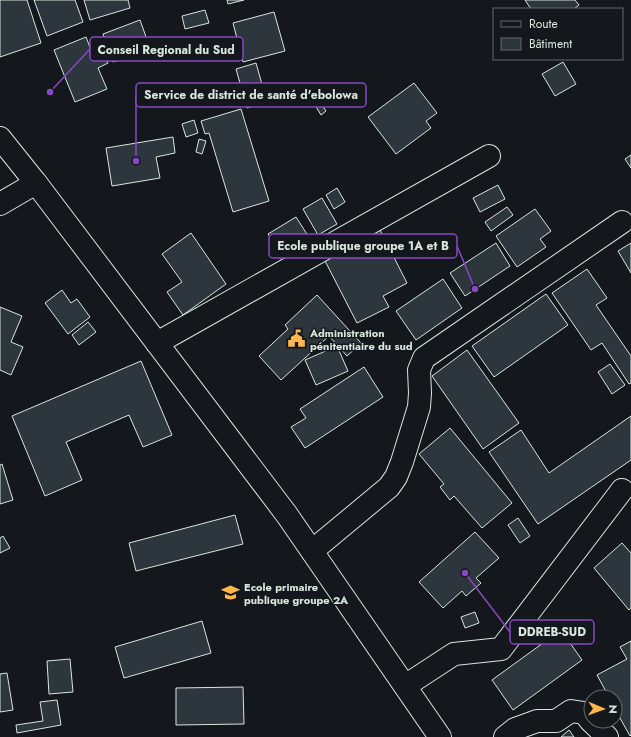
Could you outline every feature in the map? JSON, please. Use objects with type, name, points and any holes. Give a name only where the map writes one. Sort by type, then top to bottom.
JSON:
[{"type":"street","points":[[0,138],[36,183],[287,514],[405,686],[437,736]]},
{"type":"street","points":[[157,343],[489,156]]},
{"type":"street","points":[[0,204],[36,183]]},
{"type":"street","points":[[312,551],[389,487],[396,477],[419,407],[419,370],[424,358],[622,222]]},
{"type":"street","points":[[405,686],[454,654],[502,650],[622,490]]},
{"type":"street","points":[[505,737],[515,729],[537,720],[556,721],[571,711],[583,713]]},
{"type":"street","points":[[599,729],[607,737]]},
{"type":"building","points":[[0,0],[27,0],[41,43],[0,57]]},
{"type":"building","points":[[34,0],[75,0],[83,22],[47,36]]},
{"type":"building","points":[[84,0],[128,0],[130,8],[90,20]]},
{"type":"building","points":[[227,0],[244,0],[228,4]]},
{"type":"building","points":[[525,0],[575,0],[579,5],[575,8],[530,8]]},
{"type":"building","points":[[205,10],[209,23],[185,29],[182,16]]},
{"type":"building","points":[[274,12],[285,51],[243,62],[233,23]]},
{"type":"building","points":[[140,20],[150,48],[113,62],[103,34]]},
{"type":"building","points":[[86,37],[91,50],[102,46],[108,63],[98,68],[107,89],[75,102],[54,50]]},
{"type":"building","points":[[563,62],[576,84],[555,96],[542,74]]},
{"type":"building","points":[[256,63],[267,102],[247,108],[236,69]]},
{"type":"building","points":[[414,83],[437,113],[426,121],[431,128],[396,154],[368,117]]},
{"type":"building","points":[[320,102],[326,111],[321,115],[315,105]]},
{"type":"building","points":[[241,109],[269,201],[233,212],[209,133],[205,134],[201,121]]},
{"type":"building","points":[[194,120],[198,133],[186,137],[182,124]]},
{"type":"building","points":[[173,137],[175,153],[156,157],[160,178],[112,186],[106,148]]},
{"type":"building","points":[[199,139],[206,141],[202,154],[196,152]]},
{"type":"building","points":[[631,155],[631,168],[625,159]]},
{"type":"building","points":[[498,185],[505,199],[480,212],[473,198]]},
{"type":"building","points":[[337,188],[345,202],[334,209],[326,195]]},
{"type":"building","points":[[322,198],[337,224],[318,235],[303,209]]},
{"type":"building","points":[[507,207],[513,215],[491,231],[485,222]]},
{"type":"building","points":[[535,209],[551,231],[540,239],[546,247],[517,267],[496,236]]},
{"type":"building","points":[[296,217],[310,239],[282,256],[268,234]]},
{"type":"building","points":[[379,228],[407,283],[383,296],[389,307],[357,323],[323,257]]},
{"type":"building","points":[[191,233],[226,284],[183,315],[167,292],[182,282],[162,254]]},
{"type":"building","points":[[496,243],[510,266],[465,296],[450,273]]},
{"type":"building","points":[[631,243],[631,273],[618,251]]},
{"type":"building","points":[[587,269],[607,298],[596,305],[631,356],[631,383],[629,384],[602,343],[591,350],[552,293]]},
{"type":"building","points":[[443,279],[462,308],[416,340],[396,311]]},
{"type":"building","points":[[62,290],[71,303],[77,299],[90,317],[68,334],[45,303]]},
{"type":"building","points":[[546,294],[568,325],[494,377],[472,346]]},
{"type":"building","points":[[317,295],[361,343],[347,356],[329,336],[281,380],[259,356],[288,329],[285,325]]},
{"type":"building","points":[[0,307],[22,316],[11,342],[23,347],[11,375],[0,370]]},
{"type":"building","points":[[88,322],[96,332],[79,345],[72,335]]},
{"type":"building","points":[[337,346],[348,371],[316,385],[305,360]]},
{"type":"building","points":[[467,350],[519,423],[483,449],[432,376]]},
{"type":"building","points":[[141,361],[172,435],[143,447],[129,415],[66,442],[82,480],[45,496],[12,416]]},
{"type":"building","points":[[610,364],[625,385],[612,394],[598,372]]},
{"type":"building","points":[[364,367],[383,397],[305,448],[291,427],[306,418],[300,409]]},
{"type":"building","points":[[631,416],[631,460],[538,524],[489,452],[521,430],[549,473]]},
{"type":"building","points":[[450,428],[512,503],[482,528],[454,496],[450,500],[440,487],[444,484],[419,454]]},
{"type":"building","points":[[2,464],[13,500],[0,504],[0,465]]},
{"type":"building","points":[[235,515],[243,544],[136,571],[129,543]]},
{"type":"building","points":[[518,518],[530,536],[520,543],[508,525]]},
{"type":"building","points":[[475,532],[499,558],[476,578],[481,583],[466,596],[462,591],[443,608],[419,582]]},
{"type":"building","points":[[3,536],[10,548],[0,553],[0,538]]},
{"type":"building","points":[[622,543],[631,553],[631,608],[629,610],[594,568]]},
{"type":"building","points":[[475,612],[479,623],[465,628],[461,617]]},
{"type":"building","points":[[202,621],[211,653],[124,678],[115,647]]},
{"type":"building","points":[[561,630],[582,660],[513,710],[492,680]]},
{"type":"building","points":[[631,641],[630,736],[623,723],[623,689],[605,689],[597,675],[627,659],[620,647]]},
{"type":"building","points":[[70,659],[73,692],[49,694],[47,661]]},
{"type":"building","points":[[7,673],[13,710],[0,712],[0,674]]},
{"type":"building","points":[[243,687],[244,724],[176,725],[176,688]]},
{"type":"building","points":[[57,700],[61,725],[17,733],[16,725],[43,721],[40,702]]},
{"type":"building","points":[[569,730],[574,737],[561,737]]},
{"type":"place","name":"Conseil Regional du Sud","points":[[50,92]]},
{"type":"place","name":"Service de district de santé d'ebolowa","points":[[136,161]]},
{"type":"place","name":"Ecole publique groupe 1A et B","points":[[475,289]]},
{"type":"place","name":"Administration pénitentiaire du sud","points":[[297,339]]},
{"type":"place","name":"DDREB-SUD","points":[[465,573]]},
{"type":"place","name":"Ecole primaire publique groupe 2A","points":[[231,593]]}]
